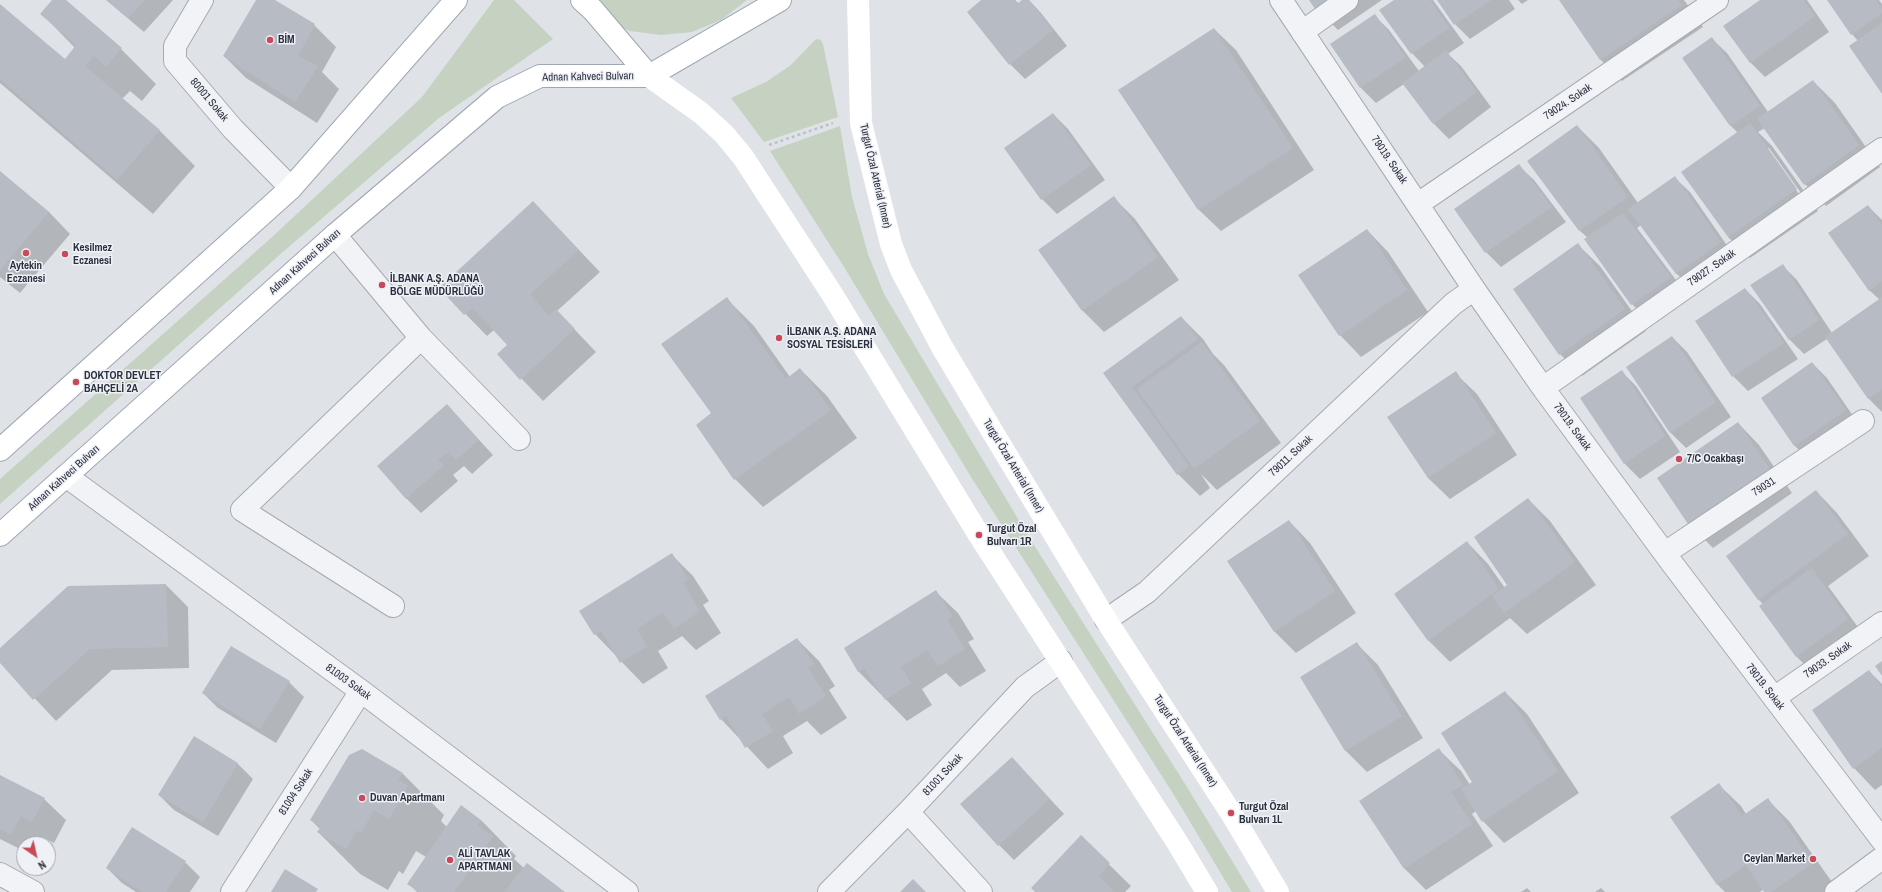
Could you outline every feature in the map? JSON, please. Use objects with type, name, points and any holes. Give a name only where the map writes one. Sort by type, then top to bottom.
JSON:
[{"type":"main road","points":[[0,450],[291,188],[456,0]]},
{"type":"main road","points":[[582,0],[593,10],[649,76],[701,114],[724,134],[743,157],[832,294],[979,535],[1061,661],[1207,892]]},
{"type":"main road","points":[[649,76],[780,0]]},
{"type":"main road","name":"Turgut Özal Arterial (Inner)","points":[[858,0],[861,123],[891,244],[901,270],[946,353],[1106,620],[1231,813],[1278,892]]},
{"type":"main road","name":"Adnan Kahveci Bulvarı","points":[[0,535],[335,235],[497,97],[540,76],[649,76]]},
{"type":"street","name":"80001 Sokak","points":[[202,0],[175,46],[175,61],[233,129],[291,188]]},
{"type":"street","name":"79019. Sokak","points":[[1281,0],[1474,289],[1543,388],[1665,553],[1882,840]]},
{"type":"street","points":[[1302,32],[1348,0]]},
{"type":"street","name":"79024. Sokak","points":[[1418,204],[1717,0]]},
{"type":"street","name":"79027. Sokak","points":[[1543,388],[1882,149]]},
{"type":"street","points":[[335,235],[420,338],[519,438]]},
{"type":"street","name":"79011. Sokak","points":[[1106,620],[1147,592],[1453,304],[1474,289]]},
{"type":"street","points":[[393,606],[242,510],[420,338]]},
{"type":"street","name":"79031","points":[[1665,553],[1863,422]]},
{"type":"street","name":"81003 Sokak","points":[[66,476],[361,691],[627,892]]},
{"type":"street","name":"79033. Sokak","points":[[1774,698],[1882,623]]},
{"type":"street","name":"81001 Sokak","points":[[829,892],[908,812],[1025,687],[1061,661]]},
{"type":"street","name":"81004 Sokak","points":[[232,892],[361,691]]},
{"type":"street","points":[[908,812],[981,892]]},
{"type":"street","points":[[1836,892],[1882,858]]},
{"type":"street","points":[[0,874],[33,892]]},
{"type":"path","points":[[767,146],[838,121]]},
{"type":"green space","points":[[494,0],[514,0],[553,39],[439,118],[284,251],[0,504],[0,479],[271,238],[422,97]]},
{"type":"green space","points":[[577,0],[747,0],[721,20],[692,32],[661,35],[630,31],[600,19]]},
{"type":"green space","points":[[816,39],[821,40],[823,44],[838,117],[764,142],[731,98],[766,82],[791,65]]},
{"type":"green space","points":[[840,126],[852,197],[868,254],[884,294],[1027,534],[1187,787],[1251,892],[1232,892],[1174,795],[971,477],[844,267],[770,151]]},
{"type":"building","points":[[52,0],[66,0],[122,48],[106,67],[94,56],[85,66],[160,130],[117,180],[0,79],[0,4],[65,59],[76,45],[40,14]]},
{"type":"building","points":[[107,0],[145,0],[128,18]]},
{"type":"building","name":"BİM","points":[[256,0],[275,0],[315,24],[298,56],[318,66],[295,102],[223,56]]},
{"type":"building","points":[[981,0],[1014,0],[1017,4],[1022,0],[1029,0],[1053,30],[1009,65],[967,12]]},
{"type":"building","points":[[1309,0],[1329,0],[1315,9]]},
{"type":"building","points":[[1394,0],[1430,0],[1449,28],[1411,54],[1379,10]]},
{"type":"building","points":[[1437,0],[1491,0],[1454,25]]},
{"type":"building","points":[[1559,0],[1678,0],[1682,5],[1600,60]]},
{"type":"building","points":[[1760,0],[1804,0],[1815,16],[1750,63],[1723,26]]},
{"type":"building","points":[[1827,0],[1876,0],[1882,9],[1882,13],[1851,35]]},
{"type":"building","points":[[1375,14],[1406,57],[1360,88],[1330,44]]},
{"type":"building","points":[[1882,23],[1882,94],[1849,46]]},
{"type":"building","points":[[1214,28],[1293,148],[1198,210],[1118,90]]},
{"type":"building","points":[[1712,37],[1760,106],[1730,126],[1682,58]]},
{"type":"building","points":[[1446,50],[1477,92],[1433,124],[1402,83]]},
{"type":"building","points":[[1813,80],[1859,145],[1804,185],[1757,119]]},
{"type":"building","points":[[1053,113],[1091,165],[1041,200],[1004,148]]},
{"type":"building","points":[[1750,123],[1797,189],[1728,237],[1681,172]]},
{"type":"building","points":[[1577,125],[1628,197],[1579,231],[1527,161]]},
{"type":"building","points":[[1519,164],[1552,207],[1485,253],[1454,209]]},
{"type":"building","points":[[0,171],[49,212],[0,270]]},
{"type":"building","points":[[1675,176],[1721,242],[1676,274],[1628,209]]},
{"type":"building","points":[[1114,196],[1158,257],[1082,311],[1038,250]]},
{"type":"building","points":[[533,201],[579,250],[530,294],[549,316],[556,309],[575,329],[520,380],[497,354],[507,345],[473,308],[464,315],[439,288]]},
{"type":"building","points":[[1868,205],[1882,225],[1882,281],[1869,291],[1828,233]]},
{"type":"building","points":[[1623,213],[1671,277],[1631,305],[1584,239]]},
{"type":"building","points":[[1367,229],[1407,290],[1339,336],[1298,275]]},
{"type":"building","points":[[1578,243],[1625,309],[1559,355],[1513,289]]},
{"type":"building","points":[[1783,264],[1819,320],[1789,340],[1750,285]]},
{"type":"building","points":[[1745,288],[1784,343],[1732,377],[1695,321]]},
{"type":"building","points":[[727,297],[786,379],[800,368],[831,410],[734,480],[696,425],[711,413],[661,344]]},
{"type":"building","points":[[1882,297],[1882,389],[1868,399],[1825,337]]},
{"type":"building","points":[[1181,316],[1198,339],[1132,387],[1189,466],[1177,475],[1103,373]]},
{"type":"building","points":[[1672,336],[1716,402],[1670,433],[1626,367]]},
{"type":"building","points":[[1202,342],[1260,421],[1194,469],[1137,389]]},
{"type":"building","points":[[1812,362],[1846,410],[1794,446],[1761,398]]},
{"type":"building","points":[[1622,370],[1665,436],[1624,464],[1580,398]]},
{"type":"building","points":[[1456,371],[1496,433],[1428,478],[1387,417]]},
{"type":"building","points":[[447,404],[479,440],[456,460],[449,452],[438,460],[444,465],[406,499],[377,466]]},
{"type":"building","points":[[1738,422],[1771,471],[1690,527],[1657,478]]},
{"type":"building","points":[[1816,490],[1848,534],[1758,600],[1726,556]]},
{"type":"building","points":[[1528,498],[1575,562],[1504,613],[1492,596],[1507,585],[1474,537]]},
{"type":"building","points":[[1289,520],[1335,591],[1274,632],[1227,561]]},
{"type":"building","points":[[1467,541],[1499,589],[1428,641],[1394,594]]},
{"type":"building","points":[[672,553],[688,579],[683,583],[700,611],[674,629],[663,612],[637,629],[647,646],[620,663],[601,631],[594,635],[579,611]]},
{"type":"building","points":[[1812,568],[1848,619],[1796,657],[1759,606]]},
{"type":"building","points":[[166,584],[168,647],[90,649],[33,700],[0,663],[0,648],[68,586]]},
{"type":"building","points":[[936,590],[953,617],[947,620],[965,649],[938,666],[927,650],[901,667],[911,683],[885,700],[865,669],[858,672],[844,648]]},
{"type":"building","points":[[797,638],[814,664],[808,668],[826,696],[799,714],[789,697],[762,714],[773,731],[745,748],[726,716],[720,720],[705,696]]},
{"type":"building","points":[[1357,642],[1402,716],[1345,751],[1300,677]]},
{"type":"building","points":[[231,646],[290,681],[260,729],[202,693]]},
{"type":"building","points":[[1882,661],[1882,676],[1875,666]]},
{"type":"building","points":[[1869,670],[1882,688],[1882,748],[1853,769],[1812,710]]},
{"type":"building","points":[[1505,691],[1558,771],[1482,822],[1461,789],[1472,782],[1441,733]]},
{"type":"building","points":[[194,736],[238,763],[203,822],[158,795]]},
{"type":"building","points":[[1439,748],[1463,785],[1451,792],[1472,824],[1404,869],[1359,801]]},
{"type":"building","name":"Duvan Apartmanı","points":[[362,749],[403,773],[398,780],[408,786],[389,819],[374,810],[361,833],[357,830],[346,849],[317,832],[321,827],[310,820],[349,755]]},
{"type":"building","points":[[1012,757],[1050,799],[998,846],[960,804]]},
{"type":"building","points":[[0,775],[45,798],[32,822],[21,816],[11,835],[0,829]]},
{"type":"building","points":[[1719,783],[1742,816],[1768,798],[1813,863],[1771,892],[1764,892],[1746,865],[1717,885],[1670,817]]},
{"type":"building","name":"ALİ TAVLAK APARTMANI","points":[[461,805],[481,820],[477,825],[493,836],[454,892],[419,892],[407,884]]},
{"type":"building","points":[[132,827],[186,861],[166,892],[142,892],[106,868]]},
{"type":"building","points":[[1081,835],[1110,863],[1099,876],[1115,892],[1035,892],[1031,888]]},
{"type":"building","points":[[527,863],[565,892],[504,892]]},
{"type":"building","points":[[285,869],[318,889],[316,892],[271,892]]},
{"type":"building","points":[[913,879],[926,892],[900,892]]},
{"type":"place","name":"BİM","points":[[270,40]]},
{"type":"place","name":"Aytekin Eczanesi","points":[[26,253]]},
{"type":"place","name":"Kesilmez Eczanesi","points":[[65,254]]},
{"type":"place","name":"İLBANK A.Ş. ADANA BÖLGE MÜDÜRLÜĞÜ","points":[[382,285]]},
{"type":"place","name":"İLBANK A.Ş. ADANA SOSYAL TESİSLERİ","points":[[779,338]]},
{"type":"place","name":"DOKTOR DEVLET BAHÇELİ 2A","points":[[76,382]]},
{"type":"place","name":"7/C Ocakbaşı","points":[[1679,459]]},
{"type":"place","name":"Turgut Özal Bulvarı 1R","points":[[979,535]]},
{"type":"place","name":"Duvan Apartmanı","points":[[362,798]]},
{"type":"place","name":"Turgut Özal Bulvarı 1L","points":[[1231,813]]},
{"type":"place","name":"Ceylan Market","points":[[1813,859]]},
{"type":"place","name":"ALİ TAVLAK APARTMANI","points":[[450,860]]}]
